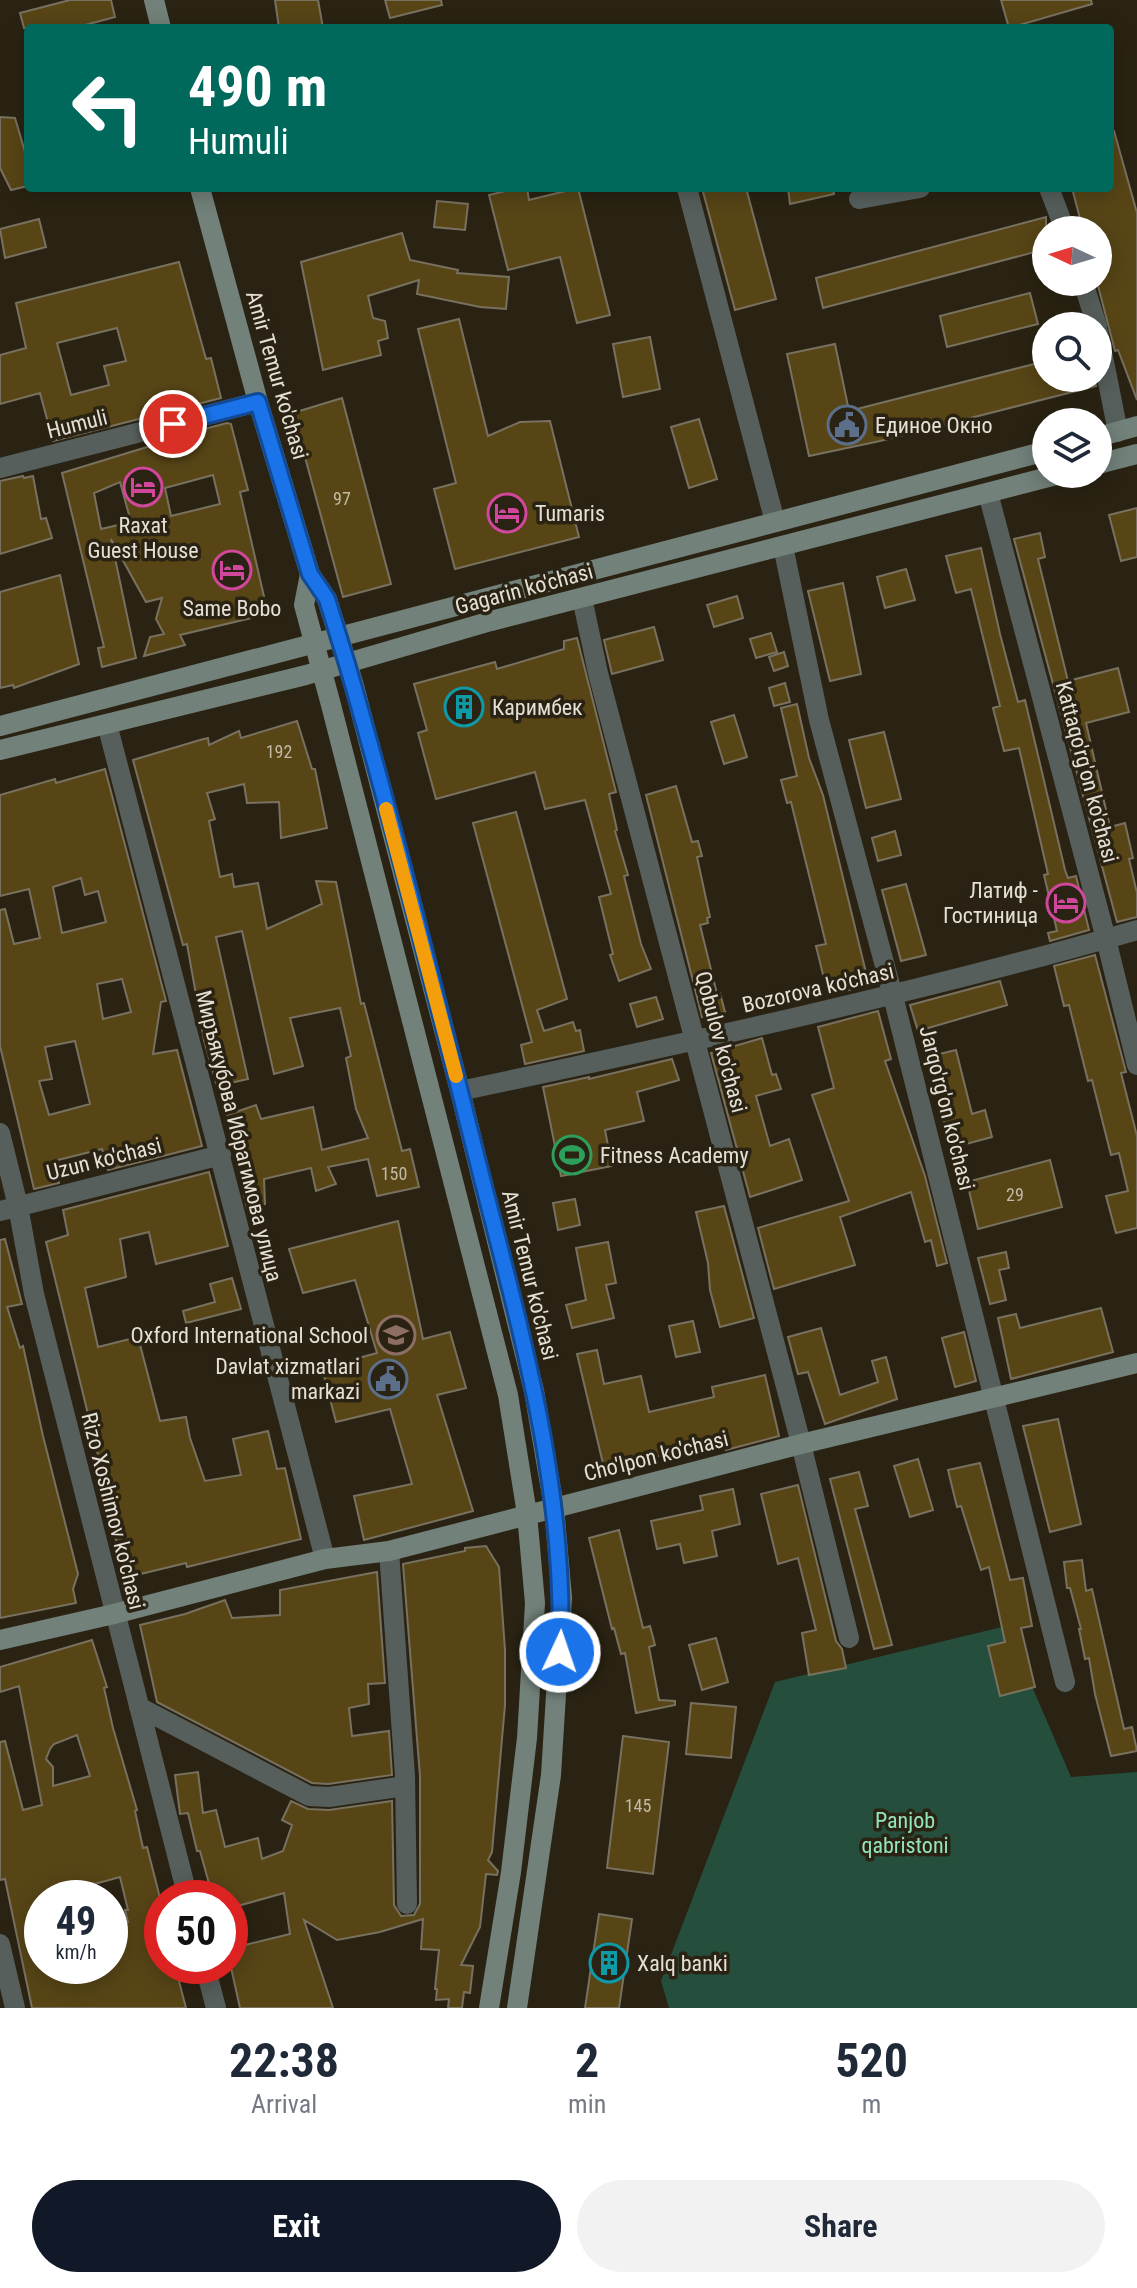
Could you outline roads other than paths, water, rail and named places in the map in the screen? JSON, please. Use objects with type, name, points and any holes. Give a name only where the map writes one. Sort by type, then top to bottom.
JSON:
[{"type":"main road","points":[[154,0],[160,24]]},
{"type":"main road","name":"Amir Temur ko'chasi","points":[[201,192],[258,402],[310,574],[327,599],[347,664],[460,1091],[534,1391],[554,1507],[562,1598],[551,1775],[517,2008]]},
{"type":"main road","points":[[1112,460],[1137,454]]},
{"type":"main road","name":"Gagarin ko'chasi","points":[[0,726],[1032,455]]},
{"type":"main road","name":"Gagarin ko'chasi","points":[[0,750],[321,671],[582,598],[1032,481]]},
{"type":"main road","name":"Amir Temur ko'chasi","points":[[310,574],[304,605],[313,645],[508,1395],[527,1514],[535,1603],[527,1738],[511,1872],[489,2008]]},
{"type":"main road","name":"Cho'lpon ko'chasi","points":[[0,1640],[325,1559],[389,1551],[801,1444],[1137,1363]]},
{"type":"street","points":[[688,192],[775,522]]},
{"type":"street","points":[[859,199],[898,192]]},
{"type":"street","points":[[1051,192],[1060,216]]},
{"type":"street","points":[[1110,392],[1118,432]]},
{"type":"street","name":"Humuli","points":[[0,468],[258,402]]},
{"type":"street","name":"Kattaqo'rg'on ko'chasi","points":[[988,493],[1137,1065]]},
{"type":"street","name":"Jarqo'rg'on ko'chasi","points":[[783,546],[819,720],[893,996],[1065,1682]]},
{"type":"street","name":"Qobulov ko'chasi","points":[[582,598],[598,673],[849,1638]]},
{"type":"street","name":"Миръякубова Ибрагимова улица","points":[[107,724],[325,1559]]},
{"type":"street","name":"Bozorova ko'chasi","points":[[460,1091],[696,1042],[893,996],[1063,953],[1137,930]]},
{"type":"street","name":"Rizo Xoshimov ko'chasi","points":[[0,1133],[9,1208],[34,1294],[183,1880]]},
{"type":"street","name":"Uzun ko'chasi","points":[[9,1208],[221,1155]]},
{"type":"street","points":[[389,1551],[405,1786],[407,1904]]},
{"type":"street","points":[[139,1707],[309,1796],[329,1797],[405,1786]]},
{"type":"street","points":[[0,1944],[15,2008]]},
{"type":"street","points":[[210,1984],[216,2008]]},
{"type":"place","name":"Единое Окно","points":[[847,425]]},
{"type":"place","name":"Raxat Guest House","points":[[143,487]]},
{"type":"place","name":"Tumaris","points":[[507,513]]},
{"type":"place","name":"Same Bobo","points":[[232,570]]},
{"type":"place","name":"Каримбек","points":[[464,707]]},
{"type":"place","name":"Латиф - Гостиница","points":[[1066,903]]},
{"type":"place","name":"Fitness Academy","points":[[572,1155]]},
{"type":"place","name":"Oxford International School","points":[[396,1335]]},
{"type":"place","name":"Davlat xizmatlari markazi","points":[[388,1379]]},
{"type":"place","name":"Xalq banki","points":[[609,1963]]},
{"type":"park label","name":"Panjob qabristoni","points":[[905,1832]]}]
